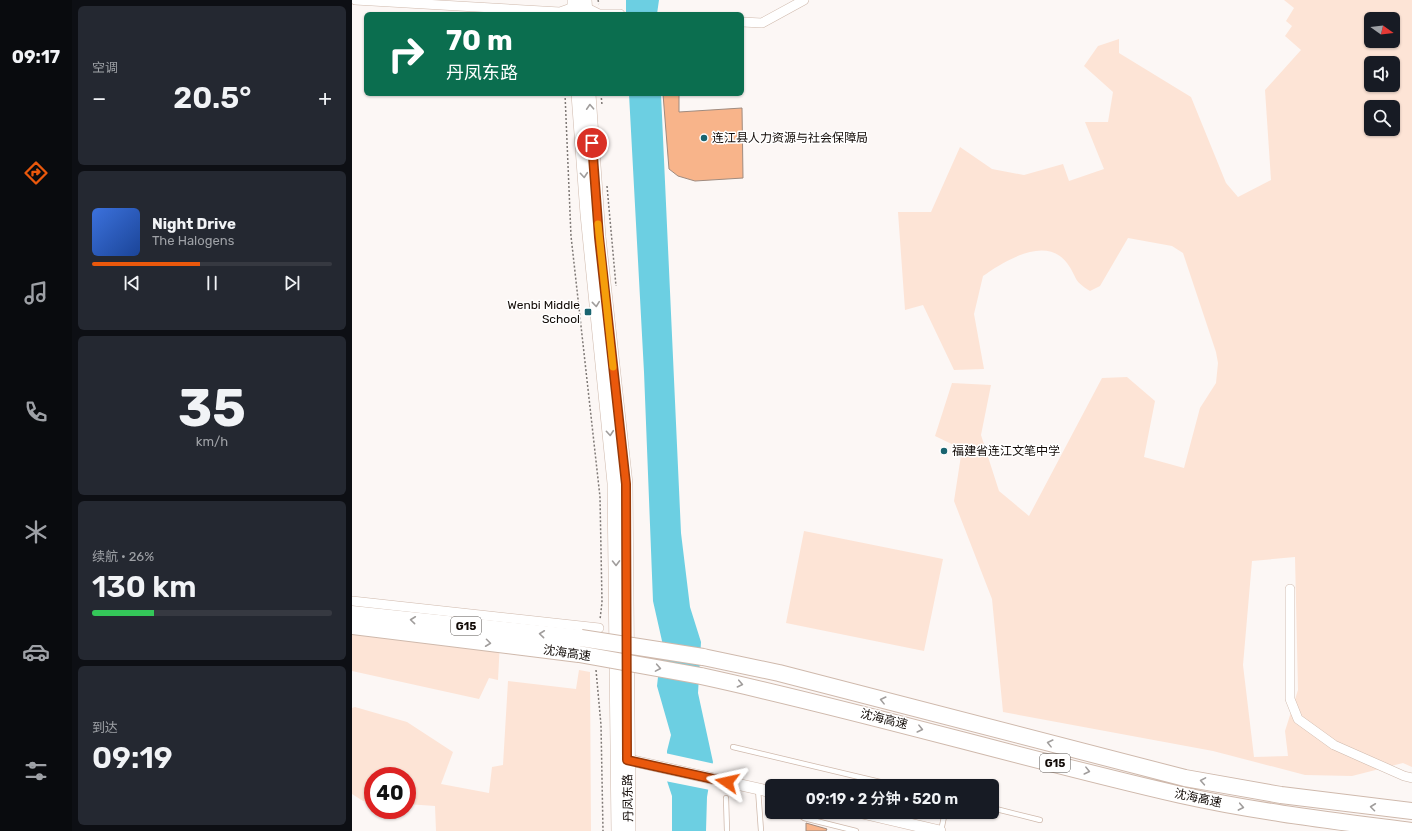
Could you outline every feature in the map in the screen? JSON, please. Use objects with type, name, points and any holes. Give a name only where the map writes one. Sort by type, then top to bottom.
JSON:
[{"type":"highway","name":"沈海高速","points":[[352,614],[580,638],[703,657],[779,673],[1185,778],[1281,795],[1412,811]]},
{"type":"highway","name":"沈海高速","points":[[352,626],[578,654],[702,676],[783,694],[1182,795],[1278,814],[1412,831]]},
{"type":"main road","name":"丹凤东路","points":[[578,96],[588,220],[614,483],[622,759],[629,831]]},
{"type":"main road","name":"丹凤东路","points":[[589,96],[599,237],[626,484],[622,759],[618,831]]},
{"type":"street","points":[[355,0],[560,12],[580,7],[594,12]]},
{"type":"street","points":[[744,22],[762,23],[804,0]]},
{"type":"street","points":[[1290,589],[1290,700],[1298,719],[1334,745],[1404,776],[1412,778]]},
{"type":"street","points":[[352,601],[599,628]]},
{"type":"street","points":[[622,759],[765,790]]},
{"type":"street","points":[[888,819],[940,831]]},
{"type":"lane","points":[[733,747],[868,779]]},
{"type":"lane","points":[[758,789],[761,831]]},
{"type":"lane","points":[[726,798],[727,831]]},
{"type":"lane","points":[[999,810],[1040,820]]},
{"type":"lane","points":[[808,819],[856,831]]},
{"type":"lane","points":[[940,831],[943,819]]},
{"type":"path","points":[[565,96],[571,236],[600,497],[602,602],[599,628]]},
{"type":"path","points":[[596,666],[601,725],[603,831]]},
{"type":"shaded area","points":[[1284,0],[1412,0],[1412,767],[1403,763],[1352,776],[1305,775],[1213,751],[1003,712],[992,599],[954,501],[962,449],[935,436],[952,383],[991,385],[981,435],[999,491],[1029,516],[1102,378],[1127,377],[1155,401],[1144,457],[1184,468],[1200,408],[1216,383],[1218,363],[1216,352],[1183,253],[1172,246],[1128,238],[1100,286],[1090,291],[1080,284],[1067,263],[1058,255],[1048,251],[1025,253],[1002,264],[983,276],[974,314],[984,369],[954,370],[923,305],[905,310],[898,212],[931,212],[960,147],[992,169],[1024,175],[1063,164],[1069,181],[1104,169],[1085,122],[1108,122],[1113,92],[1084,66],[1098,46],[1119,39],[1119,53],[1191,97],[1226,183],[1238,197],[1271,180],[1265,90],[1301,50],[1285,36],[1292,26],[1286,21],[1294,8]],"holes":[[[1295,557],[1298,690],[1285,731],[1288,756],[1254,757],[1243,665],[1252,561]]]},
{"type":"shaded area","points":[[804,531],[943,559],[924,651],[786,623]]},
{"type":"shaded area","points":[[352,606],[501,622],[498,680],[489,678],[479,699],[352,671]]},
{"type":"shaded area","points":[[579,670],[590,672],[591,831],[436,831],[435,806],[416,805],[416,767],[364,767],[364,801],[352,794],[352,708],[355,707],[407,722],[453,752],[441,784],[489,793],[492,767],[503,765],[508,681],[576,689]]},
{"type":"water","points":[[626,0],[659,0],[657,12],[626,12]]},
{"type":"water","points":[[629,96],[661,96],[681,533],[690,607],[701,642],[698,693],[713,762],[707,797],[706,831],[672,831],[672,796],[667,781],[667,751],[671,735],[657,686],[662,641],[653,601],[644,372]]},
{"type":"pier","points":[[665,753],[715,764],[710,790],[665,781]]},
{"type":"building","name":"连江县人力资源与社会保障局","points":[[663,96],[679,96],[679,112],[742,108],[743,178],[695,181],[678,176],[669,169]]},
{"type":"building","points":[[806,823],[827,829],[826,831],[806,831]]},
{"type":"slow traffic","points":[[598,224],[613,367]]},
{"type":"place","name":"连江县人力资源与社会保障局","points":[[704,138]]},
{"type":"place","name":"Wenbi Middle School","points":[[588,312]]},
{"type":"place","name":"福建省连江文笔中学","points":[[944,451]]},
{"type":"route","points":[[592,143],[599,237],[626,484],[627,760],[727,782]]}]
